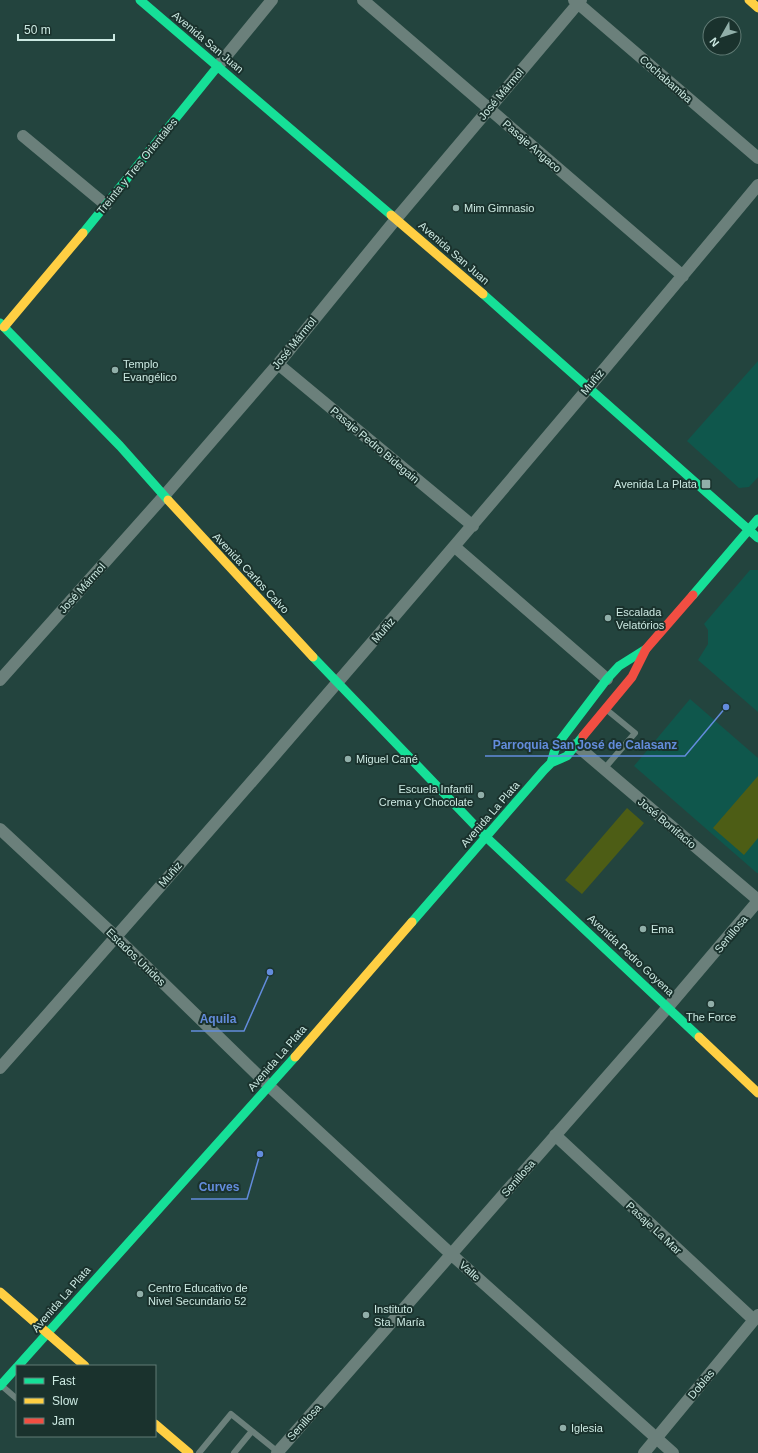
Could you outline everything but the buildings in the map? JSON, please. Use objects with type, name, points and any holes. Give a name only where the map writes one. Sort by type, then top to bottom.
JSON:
[{"type":"main road","name":"Avenida San Juan","points":[[140,0],[588,386],[758,538]]},
{"type":"main road","points":[[749,0],[758,8]]},
{"type":"main road","name":"Treinta y Tres Orientales","points":[[1,327],[16,323],[106,205],[218,66]]},
{"type":"main road","points":[[16,323],[42,366]]},
{"type":"main road","name":"Avenida Carlos Calvo","points":[[1,327],[42,366],[120,446],[336,683],[486,837]]},
{"type":"main road","name":"Avenida La Plata","points":[[551,763],[567,756],[632,677],[646,649],[758,519]]},
{"type":"main road","name":"Avenida La Plata","points":[[20,1365],[269,1086],[551,763],[556,746],[607,679],[619,666],[646,649]]},
{"type":"main road","points":[[576,745],[572,741],[572,735],[596,705],[599,690]]},
{"type":"main road","name":"Avenida Pedro Goyena","points":[[486,837],[758,1093]]},
{"type":"main road","points":[[0,1292],[84,1365]]},
{"type":"main road","name":"Avenida La Plata","points":[[1,1386],[16,1369]]},
{"type":"main road","points":[[156,1425],[190,1453]]},
{"type":"street","name":"Treinta y Tres Orientales","points":[[218,66],[272,0]]},
{"type":"street","name":"Pasaje Angaco","points":[[363,0],[488,110],[683,276]]},
{"type":"street","name":"José Mármol","points":[[0,680],[164,496],[278,364],[396,219],[578,1]]},
{"type":"street","name":"Cochabamba","points":[[578,1],[758,158]]},
{"type":"street","points":[[23,136],[106,205]]},
{"type":"street","name":"Muñiz","points":[[0,1068],[116,937],[455,547],[588,386],[683,276],[758,185]]},
{"type":"street","name":"Pasaje Pedro Bidegain","points":[[278,364],[472,526]]},
{"type":"street","points":[[455,547],[607,679]]},
{"type":"street","name":"José Bonifacio","points":[[576,745],[758,901]]},
{"type":"street","name":"Estados Unidos","points":[[0,829],[116,937],[269,1086]]},
{"type":"street","name":"Senillosa","points":[[277,1452],[452,1255],[668,1007],[758,901]]},
{"type":"street","name":"Valle","points":[[269,1086],[452,1255],[673,1453]]},
{"type":"street","name":"Pasaje La Mar","points":[[555,1135],[756,1318]]},
{"type":"street","name":"Doblas","points":[[644,1453],[756,1318]]},
{"type":"lane","points":[[604,769],[636,733],[606,709]]},
{"type":"lane","points":[[1,1386],[16,1398]]},
{"type":"lane","points":[[199,1453],[231,1414],[277,1452]]},
{"type":"lane","points":[[234,1453],[252,1431]]},
{"type":"shaded area","points":[[758,361],[758,477],[749,487],[739,488],[687,441]]},
{"type":"shaded area","points":[[750,570],[758,570],[758,712],[698,660],[708,644],[708,630],[704,624]]},
{"type":"shaded area","points":[[690,699],[758,758],[758,873],[634,766]]},
{"type":"green space","points":[[758,776],[758,838],[744,855],[713,828]]},
{"type":"green space","points":[[627,808],[644,823],[582,894],[565,880]]},
{"type":"traffic: fast","points":[[140,0],[391,215]]},
{"type":"traffic: fast","points":[[83,233],[218,66]]},
{"type":"traffic: fast","points":[[483,294],[758,538]]},
{"type":"traffic: fast","points":[[0,323],[120,446],[168,500]]},
{"type":"traffic: fast","points":[[693,595],[758,519]]},
{"type":"traffic: fast","points":[[551,763],[556,746],[607,679],[619,666],[646,649]]},
{"type":"traffic: fast","points":[[313,657],[486,837],[699,1037]]},
{"type":"traffic: fast","points":[[412,922],[544,770],[551,763],[567,756],[583,736]]},
{"type":"traffic: fast","points":[[19,1365],[295,1057]]},
{"type":"traffic: fast","points":[[0,1386],[16,1368]]},
{"type":"traffic: slow","points":[[749,0],[758,8]]},
{"type":"traffic: slow","points":[[391,215],[483,294]]},
{"type":"traffic: slow","points":[[4,327],[83,233]]},
{"type":"traffic: slow","points":[[168,500],[313,657]]},
{"type":"traffic: slow","points":[[295,1057],[412,922]]},
{"type":"traffic: slow","points":[[699,1037],[758,1093]]},
{"type":"traffic: slow","points":[[0,1292],[84,1365]]},
{"type":"traffic: slow","points":[[156,1425],[189,1453]]},
{"type":"traffic: jam","points":[[583,736],[632,677],[646,649],[693,595]]},
{"type":"place","name":"Mim Gimnasio","points":[[456,208]]},
{"type":"place","name":"Templo Evangélico","points":[[115,370]]},
{"type":"place","name":"Avenida La Plata","points":[[706,484]]},
{"type":"place","name":"Escalada Velatórios","points":[[608,618]]},
{"type":"place","name":"Parroquia San José de Calasanz","points":[[726,707]]},
{"type":"place","name":"Miguel Cané","points":[[348,759]]},
{"type":"place","name":"Escuela Infantil Crema y Chocolate","points":[[481,795]]},
{"type":"place","name":"Ema","points":[[643,929]]},
{"type":"place","name":"Aquila","points":[[270,972]]},
{"type":"place","name":"The Force","points":[[711,1004]]},
{"type":"place","name":"Curves","points":[[260,1154]]},
{"type":"place","name":"Centro Educativo de Nivel Secundario 52","points":[[140,1294]]},
{"type":"place","name":"Instituto Sta. María","points":[[366,1315]]},
{"type":"place","name":"Iglesia","points":[[563,1428]]}]
